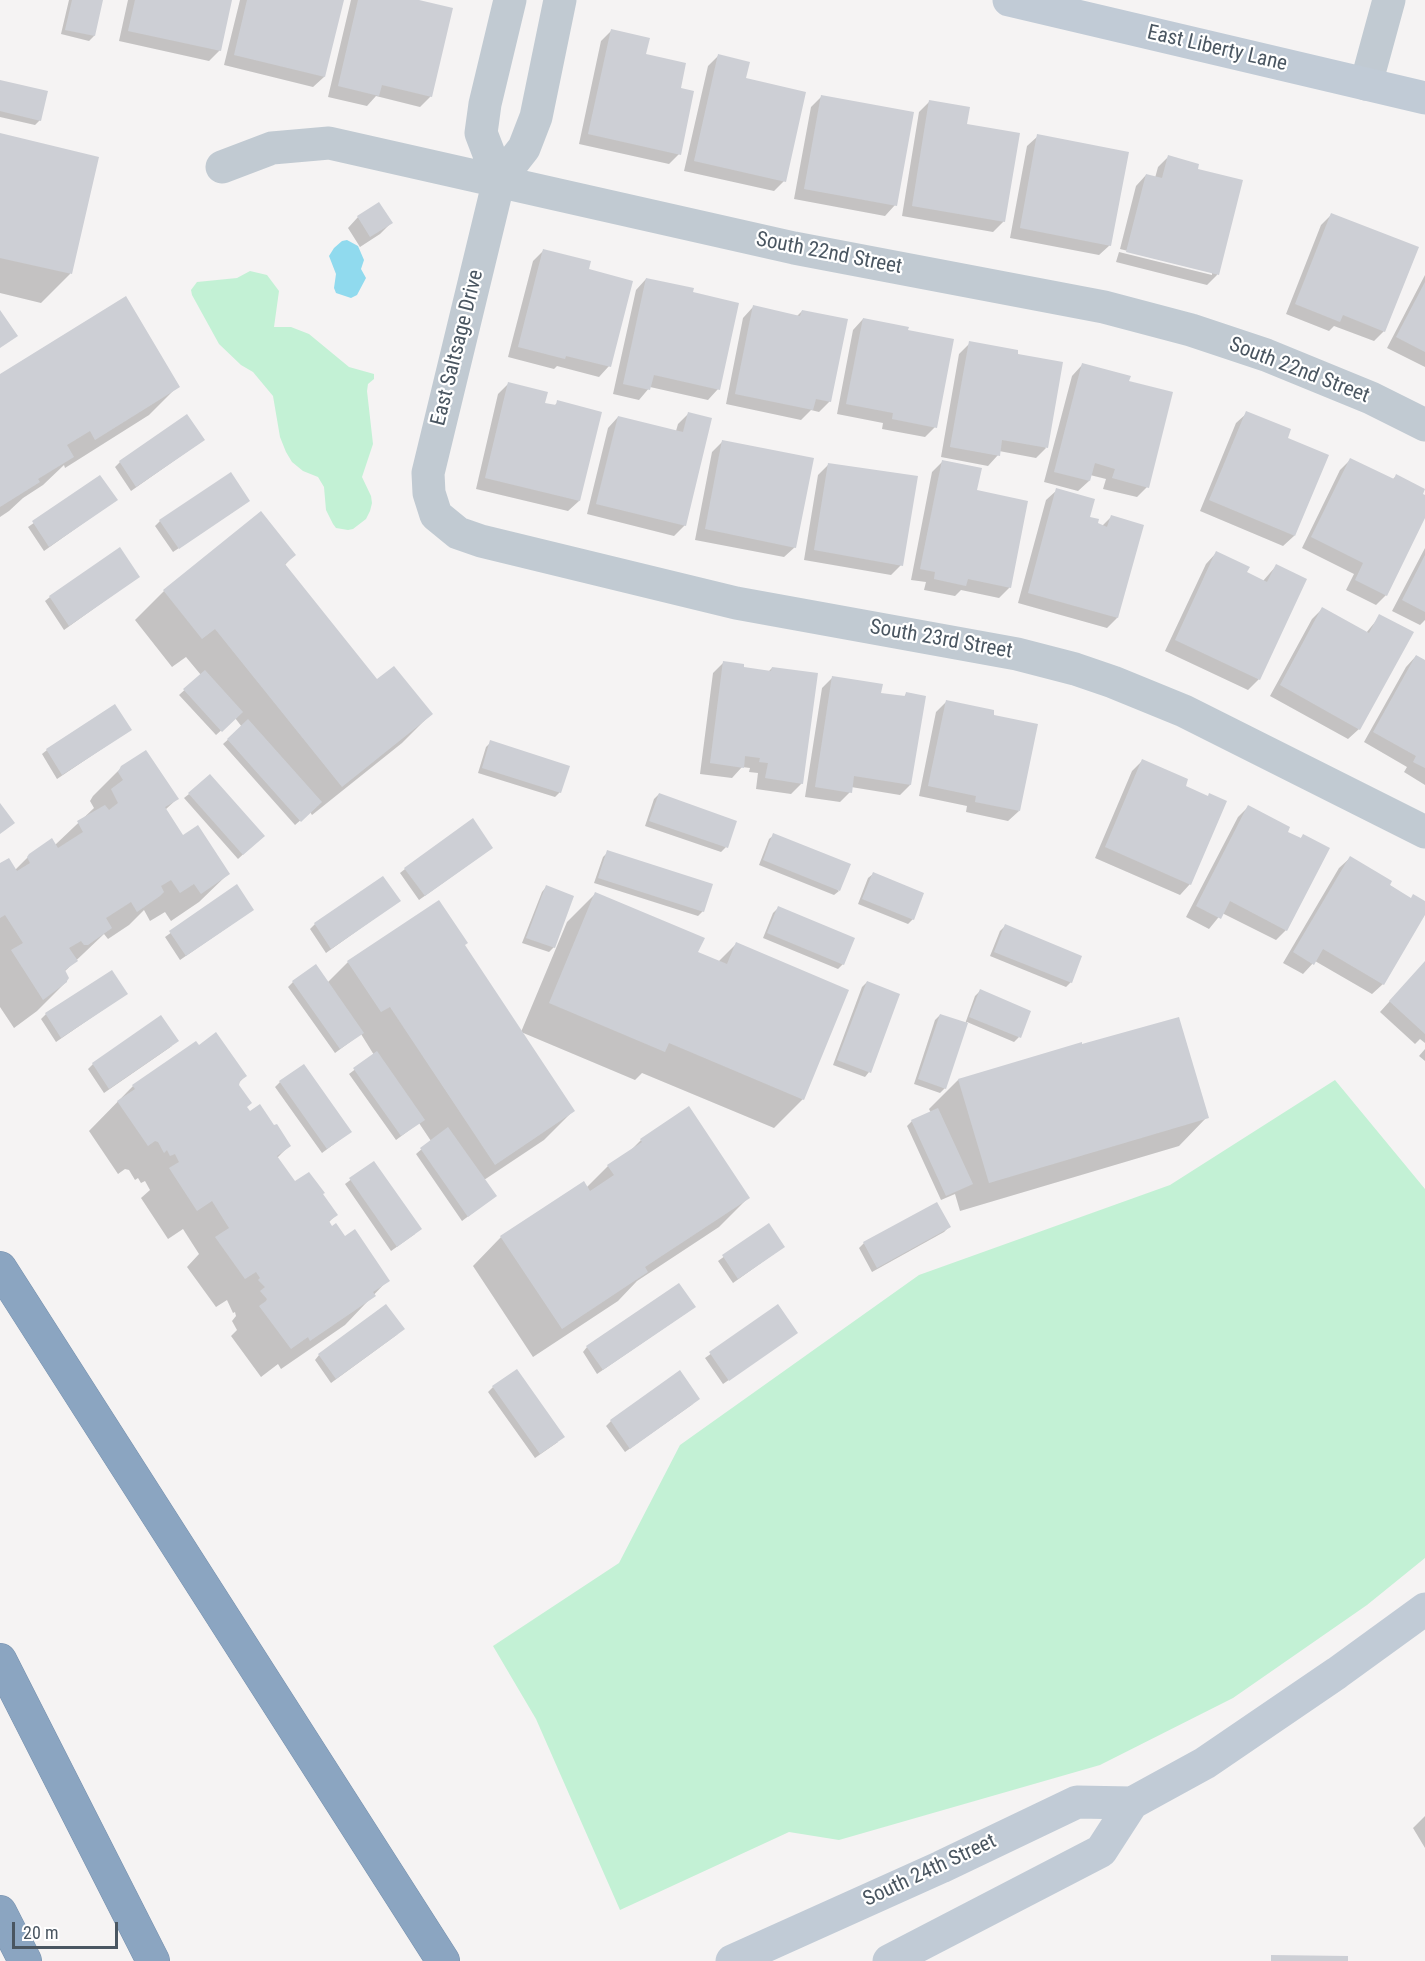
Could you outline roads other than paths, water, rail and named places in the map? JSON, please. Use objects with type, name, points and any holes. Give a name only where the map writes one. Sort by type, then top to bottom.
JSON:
[{"type":"highway","points":[[0,1268],[443,1961]]},
{"type":"highway","points":[[0,1660],[153,1961]]},
{"type":"highway","points":[[0,1912],[25,1961]]},
{"type":"street","points":[[500,180],[481,133],[510,0]]},
{"type":"street","name":"East Saltsage Drive","points":[[436,516],[429,493],[428,474],[500,180],[524,148],[536,117],[560,0]]},
{"type":"street","name":"East Liberty Lane","points":[[1009,0],[1425,98]]},
{"type":"street","points":[[1366,84],[1388,4]]},
{"type":"street","points":[[497,57],[547,68]]},
{"type":"street","name":"South 22nd Street","points":[[222,167],[272,148],[329,142],[794,249],[1104,307],[1191,330],[1266,355],[1371,398],[1425,425]]},
{"type":"street","name":"South 23rd Street","points":[[436,516],[458,533],[481,540],[736,603],[1017,654],[1075,669],[1184,711],[1425,831]]},
{"type":"street","name":"South 24th Street","points":[[889,1961],[1101,1851],[1132,1803],[1206,1763],[1425,1609]]},
{"type":"street","name":"South 24th Street","points":[[732,1961],[941,1867],[1077,1802],[1132,1803]]},
{"type":"water","points":[[347,240],[358,246],[364,260],[361,269],[366,278],[357,295],[351,298],[336,293],[334,288],[336,274],[329,256],[334,248]]}]
